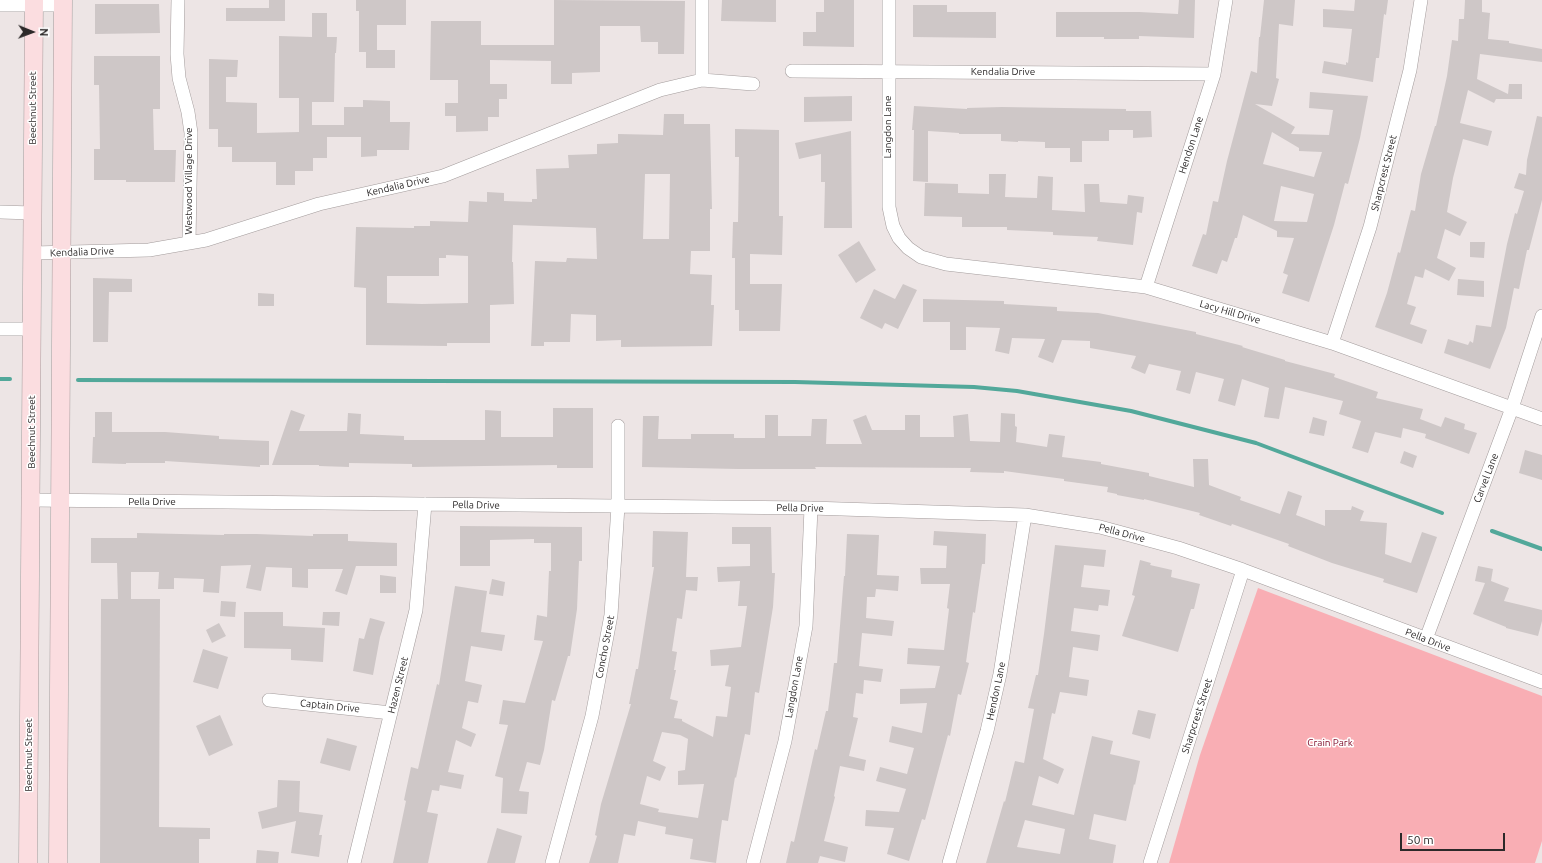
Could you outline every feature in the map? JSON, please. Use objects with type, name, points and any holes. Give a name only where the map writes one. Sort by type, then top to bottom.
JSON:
[{"type":"main road","name":"Beechnut Street","points":[[28,863],[34,3]]},
{"type":"main road","points":[[58,863],[62,501],[63,3]]},
{"type":"main road","points":[[29,775],[59,776]]},
{"type":"street","name":"Westwood Village Drive","points":[[178,0],[177,54],[180,78],[191,133],[190,242]]},
{"type":"street","points":[[702,0],[702,80]]},
{"type":"street","name":"Langdon Lane","points":[[889,0],[889,207],[893,226],[899,238],[908,248]]},
{"type":"street","name":"Hendon Lane","points":[[1146,288],[1214,74],[1226,0]]},
{"type":"street","name":"Sharpcrest Street","points":[[1332,343],[1370,227],[1410,70],[1421,0]]},
{"type":"street","points":[[0,5],[63,3]]},
{"type":"street","name":"Kendalia Drive","points":[[792,71],[1214,74]]},
{"type":"street","name":"Kendalia Drive","points":[[33,253],[149,250],[206,240],[319,204],[443,176],[660,90],[702,80],[752,84]]},
{"type":"street","points":[[0,212],[33,213]]},
{"type":"street","name":"Lacy Hill Drive","points":[[908,248],[921,257],[946,264],[1146,288],[1332,343],[1542,420]]},
{"type":"street","name":"Carvel Lane","points":[[1426,639],[1512,408],[1542,316]]},
{"type":"street","points":[[0,329],[32,329]]},
{"type":"street","name":"Concho Street","points":[[552,863],[592,716],[611,615],[618,506],[618,426]]},
{"type":"street","name":"Pella Drive","points":[[31,500],[811,508],[1025,516],[1100,527],[1178,548],[1243,570],[1542,682]]},
{"type":"street","name":"Hazen Street","points":[[354,863],[416,610],[425,504]]},
{"type":"street","name":"Langdon Lane","points":[[753,863],[785,741],[806,626],[811,508]]},
{"type":"street","name":"Hendon Lane","points":[[949,863],[988,731],[1000,674],[1025,516]]},
{"type":"street","name":"Sharpcrest Street","points":[[1150,863],[1243,570]]},
{"type":"street","name":"Captain Drive","points":[[269,700],[391,713]]},
{"type":"green space","name":"Crain Park","points":[[1258,588],[1542,696],[1542,841],[1535,863],[1169,863],[1200,755]]},
{"type":"building","points":[[269,0],[285,0],[285,21],[226,21],[226,8],[269,8]]},
{"type":"building","points":[[356,0],[406,0],[406,25],[377,25],[377,50],[395,50],[395,68],[366,68],[366,52],[359,52],[359,11],[356,11]]},
{"type":"building","points":[[554,0],[685,1],[684,54],[658,54],[658,42],[641,42],[640,26],[600,26],[600,72],[572,73],[572,84],[551,84],[551,61],[490,60],[490,84],[507,84],[507,99],[499,99],[499,117],[488,117],[488,131],[456,132],[456,116],[445,116],[445,103],[458,103],[458,80],[430,80],[431,21],[481,21],[481,45],[554,45]]},
{"type":"building","points":[[722,0],[776,0],[776,22],[721,21]]},
{"type":"building","points":[[824,0],[854,0],[854,47],[803,46],[803,32],[816,32],[816,12],[824,12]]},
{"type":"building","points":[[1179,0],[1195,0],[1194,38],[1139,36],[1139,39],[1104,39],[1104,37],[1056,37],[1056,12],[1139,12],[1178,14]]},
{"type":"building","points":[[1264,0],[1295,0],[1293,26],[1279,24],[1276,78],[1279,79],[1272,106],[1255,104],[1295,127],[1291,134],[1329,135],[1333,110],[1309,108],[1310,92],[1368,96],[1360,138],[1348,184],[1345,183],[1334,225],[1309,302],[1282,293],[1288,275],[1283,273],[1294,238],[1277,237],[1277,231],[1243,215],[1237,238],[1235,238],[1227,262],[1222,260],[1217,274],[1192,266],[1203,234],[1206,235],[1213,201],[1218,202],[1227,161],[1251,71],[1257,73]],"holes":[[[1272,132],[1299,148],[1299,151],[1322,152],[1314,177],[1263,164]],[[1281,186],[1314,194],[1307,222],[1274,221]]]},
{"type":"building","points":[[1355,0],[1388,0],[1386,15],[1384,14],[1379,58],[1376,58],[1373,82],[1322,73],[1324,61],[1346,65],[1346,62],[1348,63],[1352,29],[1323,27],[1323,9],[1354,11]]},
{"type":"building","points":[[1465,0],[1482,0],[1482,12],[1490,13],[1488,39],[1509,41],[1509,43],[1542,49],[1542,62],[1480,54],[1477,79],[1508,94],[1509,84],[1522,84],[1522,99],[1496,99],[1494,103],[1468,90],[1460,123],[1492,131],[1488,146],[1463,139],[1453,178],[1447,212],[1467,222],[1460,236],[1445,229],[1437,258],[1456,268],[1449,281],[1425,269],[1423,278],[1415,276],[1407,304],[1416,307],[1410,324],[1427,330],[1422,344],[1375,327],[1387,293],[1398,252],[1400,253],[1411,210],[1415,211],[1421,174],[1436,126],[1447,76],[1452,40],[1458,41],[1459,19],[1464,19]]},
{"type":"building","points":[[95,4],[159,4],[160,33],[95,34]]},
{"type":"building","points":[[913,5],[947,5],[947,12],[996,12],[996,38],[913,37]]},
{"type":"building","points":[[312,13],[327,13],[327,37],[337,37],[335,53],[334,102],[312,102],[312,125],[344,125],[344,107],[363,107],[363,100],[390,101],[390,122],[410,122],[409,150],[377,150],[377,156],[361,157],[361,137],[327,137],[327,158],[313,158],[313,171],[295,171],[295,185],[276,185],[276,162],[232,162],[232,147],[218,147],[218,129],[209,129],[209,59],[238,60],[237,77],[226,77],[226,102],[257,103],[257,133],[299,132],[299,98],[279,98],[279,36],[312,37]]},
{"type":"building","points":[[94,56],[160,56],[160,109],[153,109],[154,150],[176,150],[175,182],[126,182],[126,180],[94,180],[94,149],[100,149],[99,85],[94,85]]},
{"type":"building","points":[[852,96],[852,121],[804,122],[804,97]]},
{"type":"building","points":[[914,106],[967,109],[1002,107],[1126,109],[1126,111],[1151,111],[1152,137],[1133,138],[1133,130],[1109,130],[1109,141],[1082,141],[1082,162],[1070,162],[1070,148],[1045,148],[1045,142],[1001,141],[1001,134],[959,134],[928,131],[928,182],[913,181],[914,130],[912,130]]},
{"type":"building","points":[[664,114],[684,114],[684,124],[710,124],[712,209],[710,209],[710,251],[691,251],[690,274],[712,275],[711,305],[714,305],[712,346],[621,347],[621,340],[596,341],[596,315],[571,314],[570,342],[544,342],[544,346],[531,346],[535,261],[566,262],[567,258],[597,259],[596,228],[513,225],[512,262],[514,304],[490,305],[490,343],[447,343],[447,346],[366,345],[366,288],[354,287],[356,227],[414,228],[414,226],[430,226],[430,221],[468,222],[469,201],[487,202],[487,192],[504,193],[504,201],[532,202],[532,199],[537,199],[536,169],[569,168],[568,155],[597,154],[597,144],[618,143],[618,134],[663,135]],"holes":[[[645,174],[670,174],[669,239],[643,239]],[[446,255],[468,256],[468,303],[387,303],[387,276],[439,276],[439,258],[446,258]]]},
{"type":"building","points":[[1537,116],[1542,117],[1542,200],[1529,250],[1527,250],[1519,289],[1514,288],[1506,328],[1490,369],[1444,353],[1448,339],[1468,345],[1470,341],[1473,343],[1476,325],[1491,327],[1507,244],[1515,213],[1517,214],[1524,191],[1514,188],[1519,173],[1526,175],[1527,160]]},
{"type":"building","points":[[735,129],[779,130],[779,216],[783,216],[782,255],[750,254],[750,284],[782,284],[780,331],[739,331],[739,310],[735,310],[735,258],[732,258],[733,222],[738,222],[739,157],[735,157]]},
{"type":"building","points":[[851,131],[852,228],[824,228],[825,182],[821,182],[821,154],[799,159],[795,143]]},
{"type":"building","points":[[989,174],[1006,174],[1005,197],[1037,198],[1038,176],[1053,177],[1052,210],[1085,212],[1084,184],[1099,184],[1100,202],[1127,204],[1128,195],[1144,197],[1142,213],[1137,212],[1133,245],[1097,241],[1098,237],[1053,235],[1053,232],[1007,230],[1007,227],[962,227],[962,217],[924,216],[925,183],[958,184],[958,193],[989,194]]},
{"type":"building","points":[[859,241],[876,270],[856,283],[838,255]]},
{"type":"building","points":[[1470,242],[1485,242],[1484,258],[1470,257]]},
{"type":"building","points":[[93,278],[132,279],[132,292],[109,292],[108,342],[93,342]]},
{"type":"building","points":[[1458,279],[1484,281],[1484,297],[1457,295]]},
{"type":"building","points":[[903,284],[917,290],[898,329],[885,323],[882,329],[860,318],[874,289],[895,299]]},
{"type":"building","points":[[258,293],[274,294],[274,306],[258,306]]},
{"type":"building","points":[[923,299],[1004,301],[1004,304],[1057,307],[1057,311],[1098,313],[1196,332],[1196,334],[1243,346],[1242,347],[1285,361],[1335,374],[1334,377],[1378,392],[1376,398],[1423,409],[1420,419],[1441,427],[1445,417],[1465,424],[1464,429],[1477,433],[1469,454],[1425,438],[1426,434],[1403,428],[1401,438],[1375,432],[1368,453],[1352,448],[1361,421],[1339,414],[1343,401],[1285,387],[1279,419],[1264,417],[1269,388],[1242,379],[1235,406],[1218,401],[1224,379],[1196,372],[1190,394],[1176,390],[1181,371],[1149,364],[1145,374],[1131,368],[1136,356],[1090,348],[1090,341],[1062,340],[1053,363],[1038,357],[1045,339],[1012,338],[1009,354],[995,351],[1000,328],[966,327],[966,350],[950,350],[950,322],[923,322]]},
{"type":"building","points":[[553,408],[593,408],[593,468],[557,468],[557,465],[412,467],[412,464],[349,463],[349,467],[319,465],[272,465],[291,410],[305,415],[299,431],[347,431],[348,413],[361,414],[360,434],[404,436],[404,440],[485,440],[485,410],[501,411],[501,437],[553,437]]},
{"type":"building","points":[[95,412],[112,412],[112,432],[165,432],[219,436],[219,439],[269,441],[269,465],[260,465],[260,467],[165,461],[165,463],[92,463],[93,437],[95,437]]},
{"type":"building","points":[[1001,413],[1015,414],[1015,426],[1017,427],[1016,442],[1047,447],[1049,434],[1065,436],[1062,457],[1101,462],[1101,464],[1149,473],[1149,476],[1194,487],[1193,459],[1208,459],[1209,485],[1241,497],[1240,500],[1280,514],[1288,491],[1302,496],[1296,515],[1325,526],[1325,510],[1351,510],[1352,506],[1364,511],[1360,521],[1387,523],[1385,554],[1411,563],[1422,532],[1437,537],[1417,593],[1383,582],[1384,579],[1332,563],[1288,546],[1289,544],[1232,524],[1231,526],[1199,515],[1200,513],[1144,499],[1117,495],[1107,492],[1108,487],[1064,481],[1064,479],[1004,471],[1004,473],[970,472],[971,468],[815,467],[816,469],[738,469],[642,467],[643,416],[659,416],[658,439],[691,439],[691,434],[734,434],[734,438],[765,438],[765,415],[778,415],[778,436],[811,436],[812,419],[827,419],[826,444],[862,444],[853,420],[866,415],[872,430],[905,430],[905,415],[920,415],[920,437],[954,437],[953,416],[968,414],[970,441],[1000,442]]},
{"type":"building","points":[[1313,417],[1327,421],[1324,436],[1309,433]]},
{"type":"building","points":[[1525,450],[1542,455],[1542,480],[1519,473]]},
{"type":"building","points":[[1404,451],[1417,456],[1413,468],[1400,463]]},
{"type":"building","points":[[460,526],[582,527],[582,561],[579,561],[577,609],[570,656],[568,656],[555,701],[552,700],[544,750],[540,765],[527,762],[519,791],[529,792],[527,814],[501,813],[503,778],[495,776],[508,725],[499,724],[503,700],[525,703],[543,641],[534,640],[537,615],[547,617],[549,571],[551,571],[551,543],[534,543],[534,539],[490,540],[490,566],[460,566]]},
{"type":"building","points":[[732,527],[771,527],[772,573],[775,573],[773,607],[759,693],[755,692],[750,735],[745,734],[736,778],[735,777],[728,821],[722,820],[716,863],[690,859],[693,839],[665,834],[666,827],[638,821],[635,836],[624,834],[618,863],[589,863],[597,836],[595,835],[601,804],[631,704],[629,704],[636,669],[638,669],[654,567],[652,567],[653,531],[688,532],[686,577],[698,577],[697,591],[686,590],[682,619],[677,618],[672,651],[677,652],[674,670],[676,670],[670,699],[678,701],[674,718],[682,719],[682,721],[713,737],[716,716],[727,717],[731,687],[725,686],[729,665],[711,666],[710,650],[741,647],[747,606],[738,606],[740,581],[718,582],[717,567],[750,566],[750,544],[732,544]],"holes":[[[662,732],[680,735],[688,739],[685,770],[678,771],[678,785],[704,784],[698,818],[658,812],[659,809],[640,804],[647,776],[660,781],[666,767],[653,761]]]},
{"type":"building","points":[[934,531],[986,534],[985,564],[982,564],[975,613],[973,612],[966,662],[969,663],[961,695],[958,694],[950,736],[948,735],[925,820],[922,819],[909,861],[887,854],[894,828],[865,826],[866,810],[899,812],[906,789],[876,781],[880,767],[907,774],[914,748],[889,742],[892,726],[922,733],[927,703],[900,704],[900,689],[935,688],[940,666],[907,664],[908,648],[944,650],[949,609],[947,608],[950,584],[921,584],[920,568],[946,568],[947,546],[933,545]]},
{"type":"building","points":[[137,533],[313,536],[313,534],[348,534],[348,541],[397,543],[397,566],[356,566],[347,595],[335,591],[343,569],[308,569],[308,588],[292,587],[292,568],[266,567],[261,591],[246,588],[251,565],[221,566],[219,593],[203,592],[204,579],[174,578],[174,589],[158,589],[159,572],[131,572],[131,599],[160,599],[159,827],[210,828],[210,839],[199,839],[199,863],[100,863],[101,599],[118,599],[117,563],[91,563],[91,538],[137,538]]},
{"type":"building","points":[[847,534],[879,535],[877,575],[899,576],[898,591],[876,589],[875,597],[867,597],[866,618],[894,621],[892,636],[862,633],[859,666],[883,669],[881,682],[864,680],[863,694],[856,693],[853,717],[858,718],[849,756],[866,760],[864,771],[840,766],[835,797],[824,841],[848,847],[845,862],[820,856],[818,863],[786,863],[791,841],[794,842],[815,749],[817,750],[826,711],[828,711],[834,663],[837,663],[845,576]]},
{"type":"building","points":[[1055,545],[1106,550],[1104,567],[1084,565],[1081,587],[1110,590],[1108,606],[1099,605],[1098,611],[1074,608],[1071,631],[1100,635],[1098,651],[1073,647],[1069,677],[1089,680],[1087,696],[1060,692],[1055,714],[1052,713],[1043,759],[1064,769],[1058,784],[1039,776],[1032,805],[1074,815],[1092,736],[1113,741],[1110,754],[1140,761],[1126,821],[1094,814],[1089,839],[1116,845],[1113,863],[986,863],[1004,801],[1005,802],[1015,761],[1024,763],[1034,709],[1028,708],[1036,675],[1038,675]],"holes":[[[1025,820],[1065,829],[1060,854],[1017,847]]]},
{"type":"building","points":[[1140,560],[1151,563],[1150,565],[1172,570],[1171,577],[1200,584],[1194,609],[1191,609],[1178,652],[1122,636],[1135,596],[1132,595]]},
{"type":"building","points":[[1478,566],[1493,569],[1491,581],[1509,588],[1504,601],[1542,610],[1542,621],[1538,636],[1506,628],[1473,614],[1485,583],[1475,581]]},
{"type":"building","points":[[380,575],[396,577],[396,593],[380,593]]},
{"type":"building","points":[[492,579],[505,582],[503,596],[489,594]]},
{"type":"building","points":[[455,586],[487,591],[481,632],[505,635],[502,651],[471,646],[465,681],[482,685],[478,703],[468,701],[462,728],[476,734],[471,747],[456,740],[448,772],[464,775],[461,789],[440,785],[439,791],[432,790],[427,812],[438,814],[428,863],[393,863],[406,801],[404,800],[411,767],[418,769],[437,684],[439,685]]},
{"type":"building","points":[[221,601],[236,602],[235,617],[220,616]]},
{"type":"building","points":[[244,612],[283,612],[283,626],[325,628],[323,662],[291,660],[291,649],[244,648]]},
{"type":"building","points":[[323,612],[340,612],[339,626],[322,625]]},
{"type":"building","points":[[370,618],[385,622],[380,637],[373,675],[353,671],[359,638],[364,639]]},
{"type":"building","points":[[219,623],[226,636],[212,643],[206,630]]},
{"type":"building","points":[[203,649],[228,657],[218,689],[193,682]]},
{"type":"building","points":[[1138,710],[1156,714],[1150,739],[1132,734]]},
{"type":"building","points":[[220,715],[233,745],[209,756],[196,726]]},
{"type":"building","points":[[327,738],[357,746],[350,771],[320,763]]},
{"type":"building","points":[[278,780],[300,781],[299,812],[323,815],[319,835],[322,835],[319,857],[291,853],[296,821],[262,829],[258,812],[277,807]]},
{"type":"building","points":[[497,828],[522,836],[515,863],[487,863]]},
{"type":"building","points":[[257,850],[279,852],[278,863],[256,863]]},
{"type":"waterway","points":[[0,379],[10,379]]},
{"type":"waterway","points":[[78,380],[795,382],[974,387],[1017,391],[1131,411],[1256,443],[1442,513]]},
{"type":"waterway","points":[[1492,531],[1542,549]]}]
